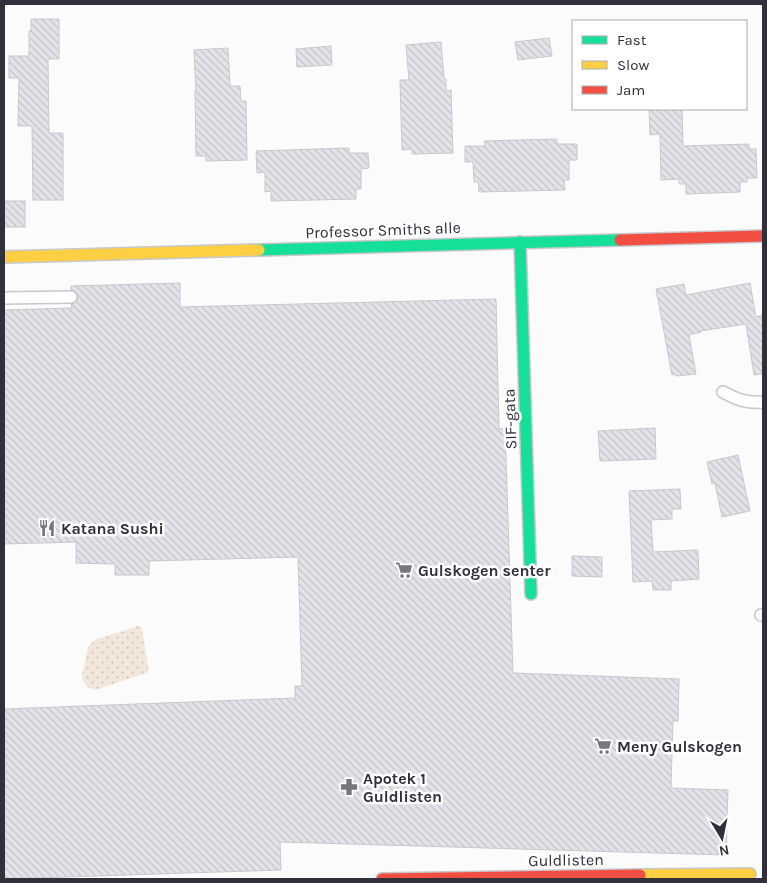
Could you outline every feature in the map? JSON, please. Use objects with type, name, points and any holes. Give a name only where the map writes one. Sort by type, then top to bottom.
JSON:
[{"type":"street","name":"Professor Smiths alle","points":[[4,257],[763,236]]},
{"type":"street","name":"SIF-gata","points":[[520,242],[531,594]]},
{"type":"street","name":"Guldlisten","points":[[382,879],[750,874]]},
{"type":"lane","points":[[4,298],[71,297]]},
{"type":"lane","points":[[723,392],[737,400],[751,403],[763,402]]},
{"type":"shaded area","points":[[138,626],[142,629],[149,672],[99,689],[92,689],[87,686],[82,675],[90,644],[97,639]]},
{"type":"building","points":[[31,19],[59,19],[59,59],[48,59],[49,133],[63,133],[63,200],[33,200],[32,126],[18,126],[19,78],[9,78],[9,56],[29,56]]},
{"type":"building","points":[[549,38],[552,56],[518,60],[515,42]]},
{"type":"building","points":[[441,42],[446,91],[451,90],[453,153],[412,154],[412,149],[402,150],[400,80],[409,80],[406,45]]},
{"type":"building","points":[[331,46],[332,65],[297,67],[296,49]]},
{"type":"building","points":[[228,48],[230,86],[240,86],[241,101],[246,101],[247,160],[206,161],[206,156],[196,156],[194,50]]},
{"type":"building","points":[[649,110],[682,110],[683,146],[749,144],[749,149],[756,149],[757,178],[747,178],[747,182],[740,182],[740,192],[686,194],[686,184],[679,184],[679,179],[661,180],[660,134],[650,135]]},
{"type":"building","points":[[557,139],[557,144],[577,144],[577,160],[569,160],[569,180],[564,180],[565,190],[479,192],[478,182],[474,182],[473,162],[465,162],[465,146],[485,146],[484,141]]},
{"type":"building","points":[[349,148],[349,153],[368,153],[369,168],[361,169],[361,189],[356,189],[356,199],[271,201],[271,191],[265,192],[265,172],[257,173],[256,151]]},
{"type":"building","points":[[4,201],[25,201],[25,227],[4,227]]},
{"type":"building","name":"Gulskogen senter","points":[[180,283],[180,307],[496,299],[499,429],[505,428],[513,673],[679,679],[678,721],[673,721],[671,788],[728,790],[726,855],[280,842],[281,870],[4,879],[4,709],[295,698],[295,686],[302,686],[298,557],[149,561],[149,575],[115,575],[115,564],[76,563],[76,542],[4,544],[4,310],[72,308],[71,304],[77,301],[78,296],[75,291],[71,290],[71,286]]},
{"type":"building","points":[[750,283],[756,317],[763,315],[763,374],[754,375],[746,324],[700,331],[689,335],[696,374],[672,375],[656,289],[684,284],[686,295]]},
{"type":"building","points":[[655,428],[656,459],[600,461],[598,431]]},
{"type":"building","points":[[738,455],[750,511],[722,517],[715,483],[712,484],[707,462]]},
{"type":"building","points":[[680,489],[681,509],[672,509],[672,519],[651,520],[653,552],[698,550],[699,579],[671,581],[671,590],[653,590],[652,581],[633,582],[629,491]]},
{"type":"building","points":[[572,556],[602,557],[602,577],[572,576]]},
{"type":"traffic: fast","points":[[259,250],[620,240]]},
{"type":"traffic: fast","points":[[520,242],[531,594]]},
{"type":"traffic: slow","points":[[4,257],[259,250]]},
{"type":"traffic: slow","points":[[640,875],[750,874]]},
{"type":"traffic: jam","points":[[620,240],[763,236]]},
{"type":"traffic: jam","points":[[382,879],[640,875]]},
{"type":"place","name":"Katana Sushi","points":[[47,528]]},
{"type":"place","name":"Gulskogen senter","points":[[404,570]]},
{"type":"place","name":"Meny Gulskogen","points":[[603,746]]},
{"type":"place","name":"Apotek 1 Guldlisten","points":[[349,787]]}]
